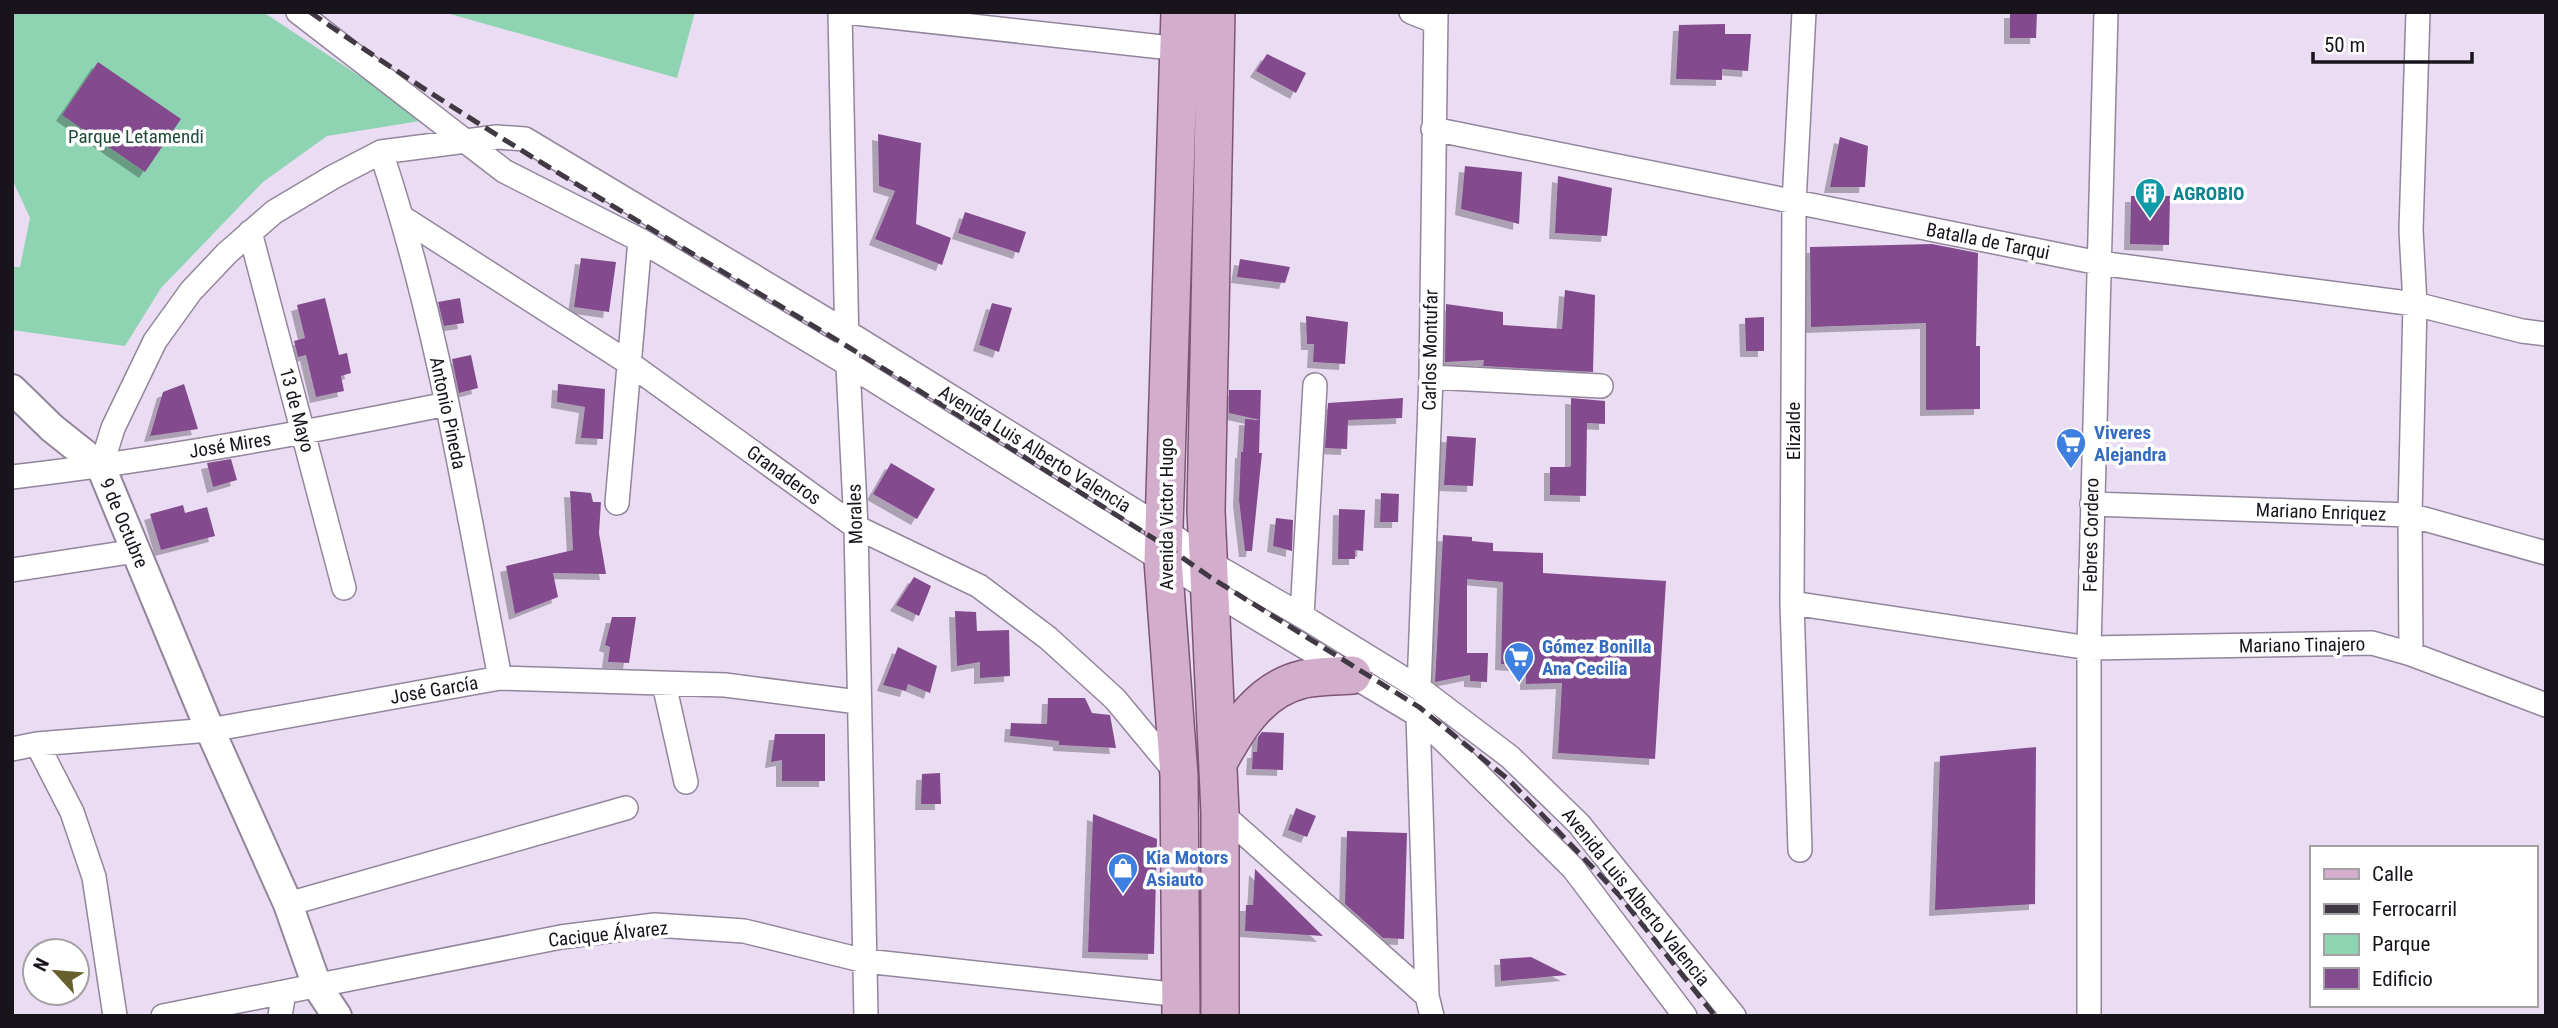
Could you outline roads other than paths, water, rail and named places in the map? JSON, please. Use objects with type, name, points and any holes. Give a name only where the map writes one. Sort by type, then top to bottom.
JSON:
[{"type":"main road","name":"Avenida Victor Hugo","points":[[1180,12],[1164,544],[1179,776],[1181,1005]]},
{"type":"main road","name":"Avenida Victor Hugo","points":[[1216,12],[1206,511],[1220,811],[1220,1016]]},
{"type":"main road","points":[[1218,763],[1236,729],[1251,710],[1279,687],[1305,679],[1352,675]]},
{"type":"street","name":"Avenida Luis Alberto Valencia","points":[[298,12],[504,171],[640,240],[848,364],[1164,544]]},
{"type":"street","name":"Morales","points":[[840,12],[847,332],[856,527],[866,1016]]},
{"type":"street","points":[[846,12],[1180,49]]},
{"type":"street","points":[[1411,12],[1436,17]]},
{"type":"street","name":"Elizalde","points":[[1800,850],[1792,603],[1794,203],[1804,12]]},
{"type":"street","name":"Febres Cordero","points":[[2089,1016],[2089,648],[2106,12]]},
{"type":"street","points":[[2411,654],[2410,515],[2415,304],[2411,230],[2418,12]]},
{"type":"street","name":"Carlos Montufar","points":[[1419,688],[1431,377],[1436,17]]},
{"type":"street","name":"Batalla de Tarqui","points":[[1433,128],[2099,263],[2415,304],[2522,331],[2546,334]]},
{"type":"street","name":"Avenida Luis Alberto Valencia","points":[[464,140],[497,136],[525,139],[847,332],[1164,544],[1352,675],[1418,715],[1573,868],[1685,1016]]},
{"type":"street","name":"9 de Octubre","points":[[337,1016],[317,986],[288,904],[210,730],[101,467],[113,428],[155,341],[191,290],[250,232],[274,212],[381,152],[464,140]]},
{"type":"street","name":"Antonio Pineda","points":[[381,152],[403,218],[447,404],[500,678]]},
{"type":"street","name":"Granaderos","points":[[403,218],[629,363],[856,527],[979,586],[1048,638],[1115,699],[1179,776]]},
{"type":"street","name":"13 de Mayo","points":[[250,232],[344,587]]},
{"type":"street","points":[[617,503],[640,240]]},
{"type":"street","points":[[1431,377],[1601,386]]},
{"type":"street","points":[[1302,616],[1315,385]]},
{"type":"street","points":[[12,389],[52,428],[101,467]]},
{"type":"street","name":"José Mires","points":[[12,477],[101,467],[303,433],[447,404]]},
{"type":"street","name":"Mariano Enriquez","points":[[2092,504],[2410,515],[2546,553]]},
{"type":"street","points":[[12,570],[136,551]]},
{"type":"street","name":"Avenida Luis Alberto Valencia","points":[[1210,576],[1302,616],[1419,688],[1510,757],[1579,824],[1734,1016]]},
{"type":"street","name":"Mariano Tinajero","points":[[1792,603],[2089,648],[2372,643],[2411,654],[2546,705]]},
{"type":"street","name":"José García","points":[[12,749],[37,744],[210,730],[500,678],[725,685],[858,702]]},
{"type":"street","points":[[664,684],[686,782]]},
{"type":"street","points":[[1418,715],[1430,1006]]},
{"type":"street","points":[[37,744],[72,812],[94,877],[115,1016]]},
{"type":"street","points":[[288,904],[626,808]]},
{"type":"street","points":[[1220,811],[1430,1006]]},
{"type":"street","name":"Cacique Álvarez","points":[[163,1016],[561,937],[655,925],[744,931],[865,961],[1181,1005]]},
{"type":"street","points":[[280,1016],[284,992]]},
{"type":"railway","points":[[310,12],[508,142],[925,394],[1419,707],[1509,780],[1619,895],[1715,1016]]},
{"type":"place","name":"AGROBIO","points":[[2150,220]]},
{"type":"place","name":"Viveres Alejandra","points":[[2071,470]]},
{"type":"place","name":"Gómez Bonilla Ana Cecilia","points":[[1519,684]]},
{"type":"place","name":"Kia Motors Asiauto","points":[[1123,895]]},
{"type":"park label","name":"Parque Letamendi","points":[[136,136]]}]
